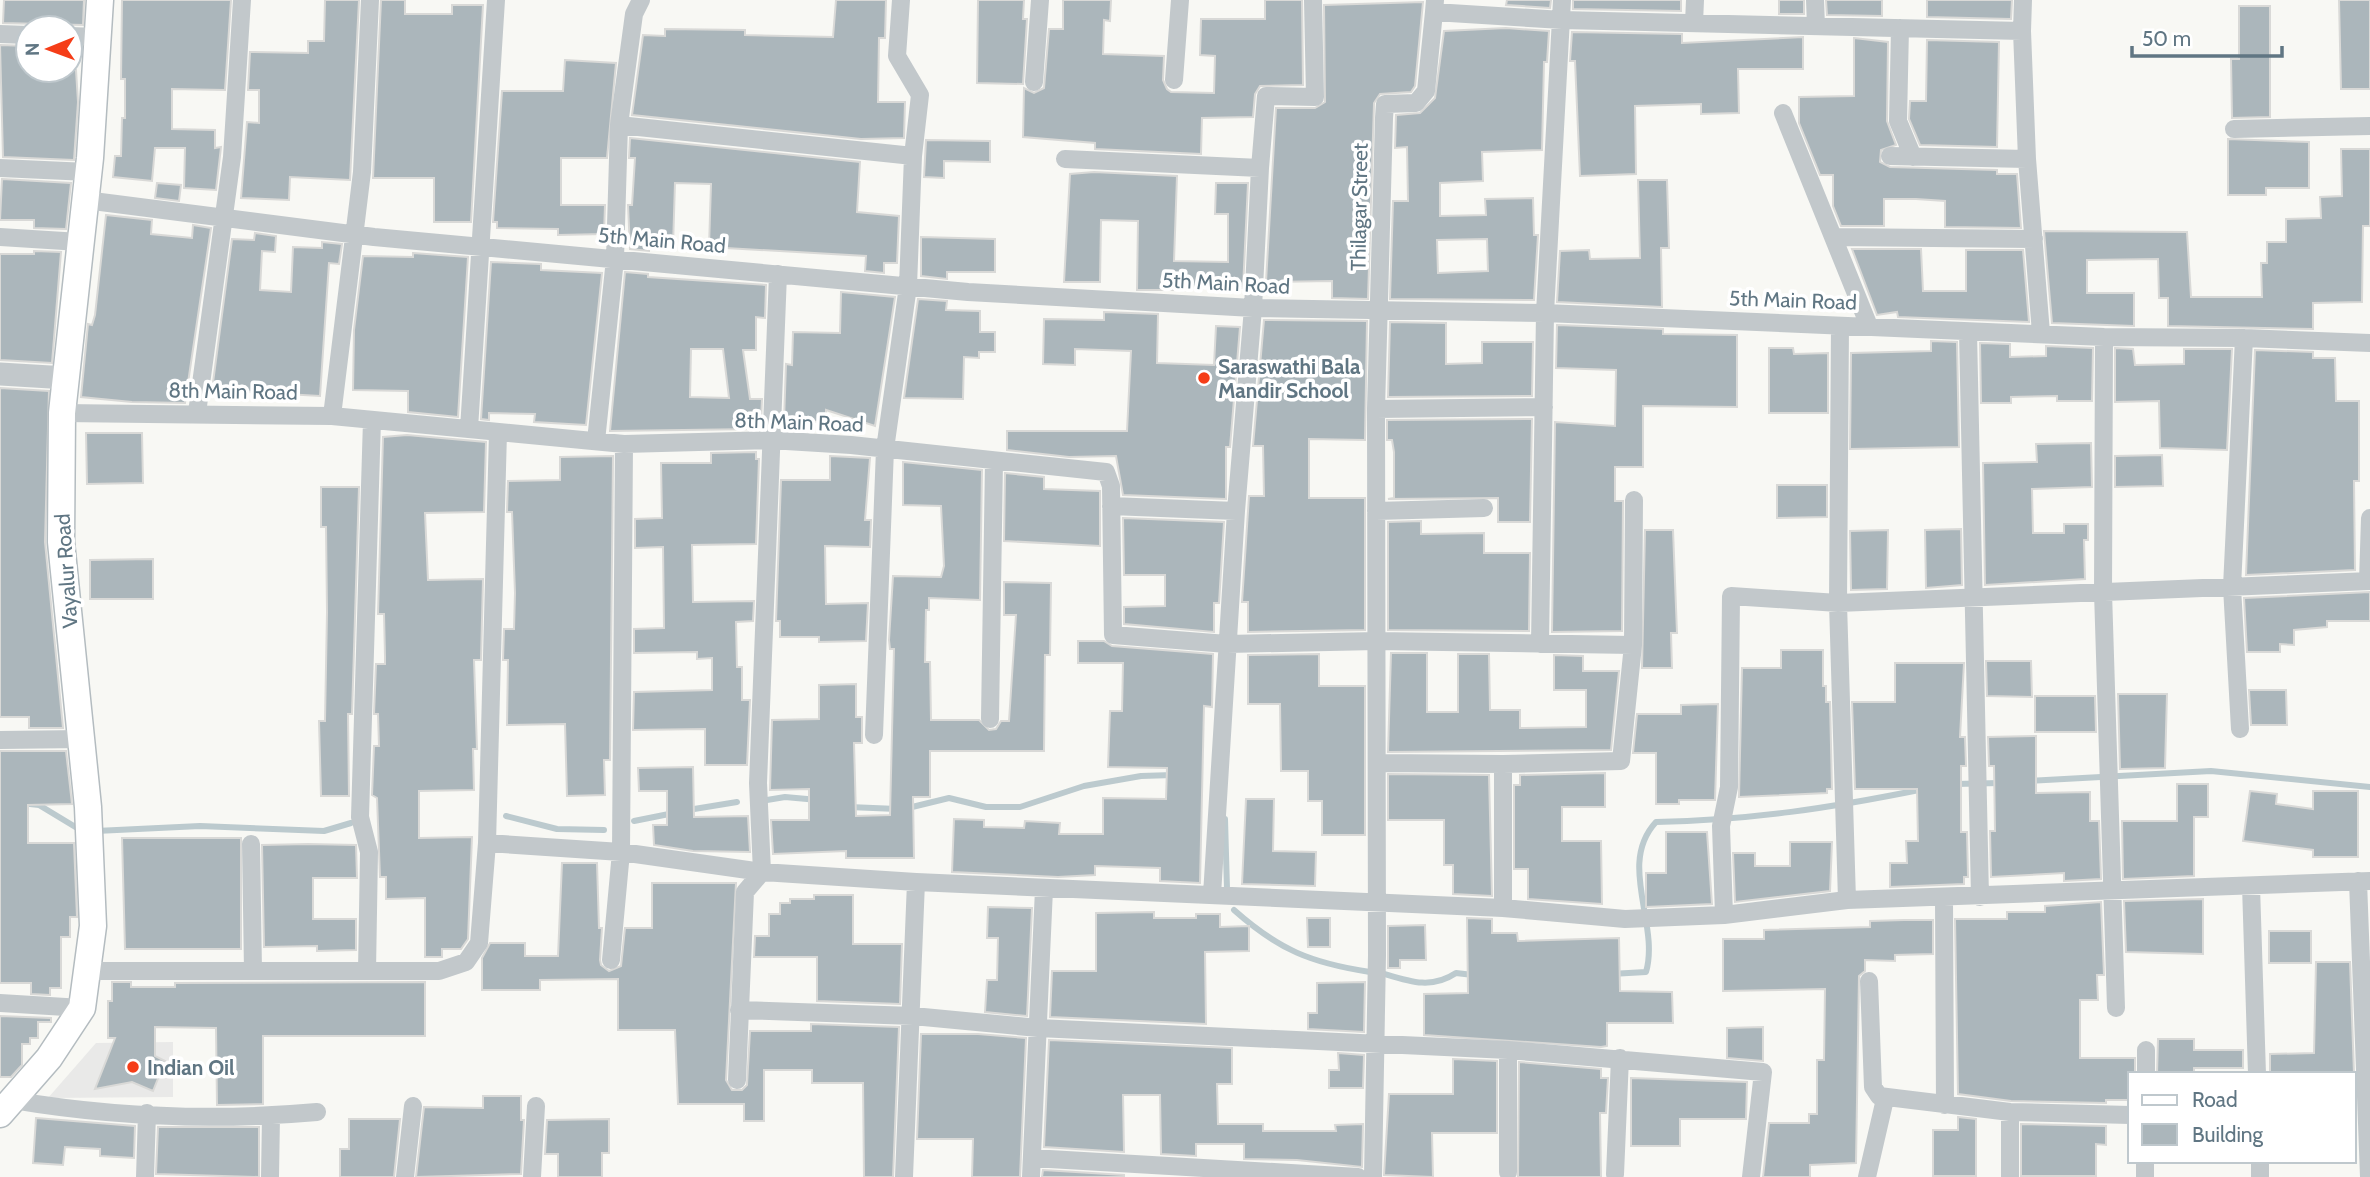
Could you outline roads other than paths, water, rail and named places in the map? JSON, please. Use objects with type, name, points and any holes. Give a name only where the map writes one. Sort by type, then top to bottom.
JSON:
[{"type":"main road","name":"Vayalur Road","points":[[6,1107],[48,1058],[82,1008],[93,926],[88,807],[61,542],[62,413],[88,172],[100,0]]},
{"type":"street","points":[[197,413],[232,157],[242,0]]},
{"type":"street","points":[[332,416],[362,172],[370,0]]},
{"type":"street","points":[[469,429],[496,0]]},
{"type":"street","points":[[596,441],[615,259],[619,125],[634,14],[641,0]]},
{"type":"street","points":[[874,735],[885,449],[908,286],[913,156],[920,95],[897,56],[901,0]]},
{"type":"street","points":[[1034,82],[1040,0]]},
{"type":"street","points":[[1174,80],[1180,0]]},
{"type":"street","points":[[1212,895],[1236,511],[1254,308],[1266,96],[1315,97],[1313,0]]},
{"type":"street","points":[[1540,643],[1545,313],[1562,0]]},
{"type":"street","points":[[1694,23],[1695,0]]},
{"type":"street","points":[[1815,0],[1816,26]]},
{"type":"street","points":[[2023,0],[2027,159],[2040,332]]},
{"type":"street","points":[[1435,6],[1562,20],[2022,31]]},
{"type":"street","name":"Thilagar Street","points":[[1373,1177],[1377,955],[1376,409],[1385,104],[1416,103],[1426,91],[1435,6]]},
{"type":"street","points":[[1900,28],[1898,121],[1913,157]]},
{"type":"street","points":[[84,37],[97,37]]},
{"type":"street","points":[[1783,113],[1869,326]]},
{"type":"street","points":[[619,125],[913,156]]},
{"type":"street","points":[[2234,129],[2370,126]]},
{"type":"street","points":[[1890,156],[2027,159]]},
{"type":"street","points":[[1065,159],[1260,168]]},
{"type":"street","points":[[0,168],[88,172]]},
{"type":"street","name":"5th Main Road","points":[[85,200],[355,234],[615,259],[908,286],[1254,308],[1545,313],[1968,332],[2040,332],[2104,337],[2244,338],[2370,343]]},
{"type":"street","points":[[0,237],[80,242]]},
{"type":"street","points":[[1833,237],[2034,239]]},
{"type":"street","points":[[737,1080],[745,892],[762,872],[758,783],[778,274]]},
{"type":"street","points":[[1840,326],[1838,603],[1847,901]]},
{"type":"street","points":[[1968,332],[1980,897]]},
{"type":"street","points":[[2104,337],[2103,593],[2116,1008]]},
{"type":"street","points":[[2240,729],[2232,587],[2244,338]]},
{"type":"street","points":[[0,374],[67,378]]},
{"type":"street","points":[[1376,409],[1544,407]]},
{"type":"street","name":"8th Main Road","points":[[62,413],[332,416],[625,444],[770,440],[1106,472],[1111,486],[1112,635],[1227,644],[1377,641],[1633,645]]},
{"type":"street","points":[[367,971],[369,852],[360,817],[372,420]]},
{"type":"street","points":[[87,971],[439,971],[466,962],[479,943],[487,843],[498,432]]},
{"type":"street","points":[[611,960],[621,852],[625,444]]},
{"type":"street","points":[[990,719],[995,461]]},
{"type":"street","points":[[1377,763],[1621,761],[1633,645],[1634,499]]},
{"type":"street","points":[[1111,506],[1236,511]]},
{"type":"street","points":[[1376,511],[1484,508]]},
{"type":"street","points":[[1724,915],[1721,826],[1729,787],[1731,596],[1838,603],[2369,581],[2370,518]]},
{"type":"street","points":[[0,740],[82,740]]},
{"type":"street","points":[[1503,764],[1503,908]]},
{"type":"street","points":[[487,843],[621,852],[762,872],[916,883],[1503,908],[1625,919],[1724,915],[1847,901],[2364,881],[2369,1177]]},
{"type":"street","points":[[251,844],[253,971]]},
{"type":"street","points":[[904,1177],[913,1016],[916,883]]},
{"type":"street","points":[[2251,886],[2257,1072]]},
{"type":"street","points":[[1031,1177],[1044,889]]},
{"type":"street","points":[[1944,899],[1945,1105]]},
{"type":"street","points":[[1869,982],[1873,1087],[1879,1096],[1885,1099],[2010,1112],[2128,1115]]},
{"type":"street","points":[[0,1003],[82,1008]]},
{"type":"street","points":[[739,1010],[913,1016],[1038,1028],[1508,1050],[1763,1072],[1751,1177]]},
{"type":"street","points":[[1508,1050],[1508,1172]]},
{"type":"street","points":[[2146,1050],[2146,1072]]},
{"type":"street","points":[[1615,1174],[1620,1058]]},
{"type":"street","points":[[1867,1177],[1885,1099]]},
{"type":"street","points":[[405,1177],[413,1106]]},
{"type":"street","points":[[532,1177],[536,1106]]},
{"type":"street","points":[[6,1107],[243,1118],[317,1112]]},
{"type":"street","points":[[2010,1112],[2010,1177]]},
{"type":"street","points":[[145,1177],[147,1113]]},
{"type":"street","points":[[270,1177],[271,1116]]},
{"type":"street","points":[[1032,1158],[1271,1174],[1359,1177]]},
{"type":"waterway","points":[[2029,781],[2211,771],[2370,787]]},
{"type":"waterway","points":[[908,808],[949,798],[986,807],[1020,807],[1084,786],[1141,776],[1173,775]]},
{"type":"waterway","points":[[1955,784],[2000,783]]},
{"type":"waterway","points":[[1611,974],[1646,972],[1649,953],[1639,875],[1640,856],[1645,839],[1656,822],[1726,819],[1791,812],[1924,789]]},
{"type":"waterway","points":[[767,800],[785,797],[818,800]]},
{"type":"waterway","points":[[688,810],[737,802]]},
{"type":"waterway","points":[[30,804],[39,805],[82,831]]},
{"type":"waterway","points":[[849,807],[897,809]]},
{"type":"waterway","points":[[634,821],[674,813]]},
{"type":"waterway","points":[[506,816],[557,829],[604,830]]},
{"type":"waterway","points":[[1225,819],[1227,889]]},
{"type":"waterway","points":[[96,831],[200,826],[324,831],[351,823]]},
{"type":"waterway","points":[[1234,910],[1266,935],[1297,953],[1330,964],[1370,972]]},
{"type":"waterway","points":[[1385,974],[1421,982],[1438,981],[1456,973],[1473,975]]},
{"type":"place","name":"Saraswathi Bala Mandir School","points":[[1204,378]]},
{"type":"place","name":"Indian Oil","points":[[133,1067]]}]
